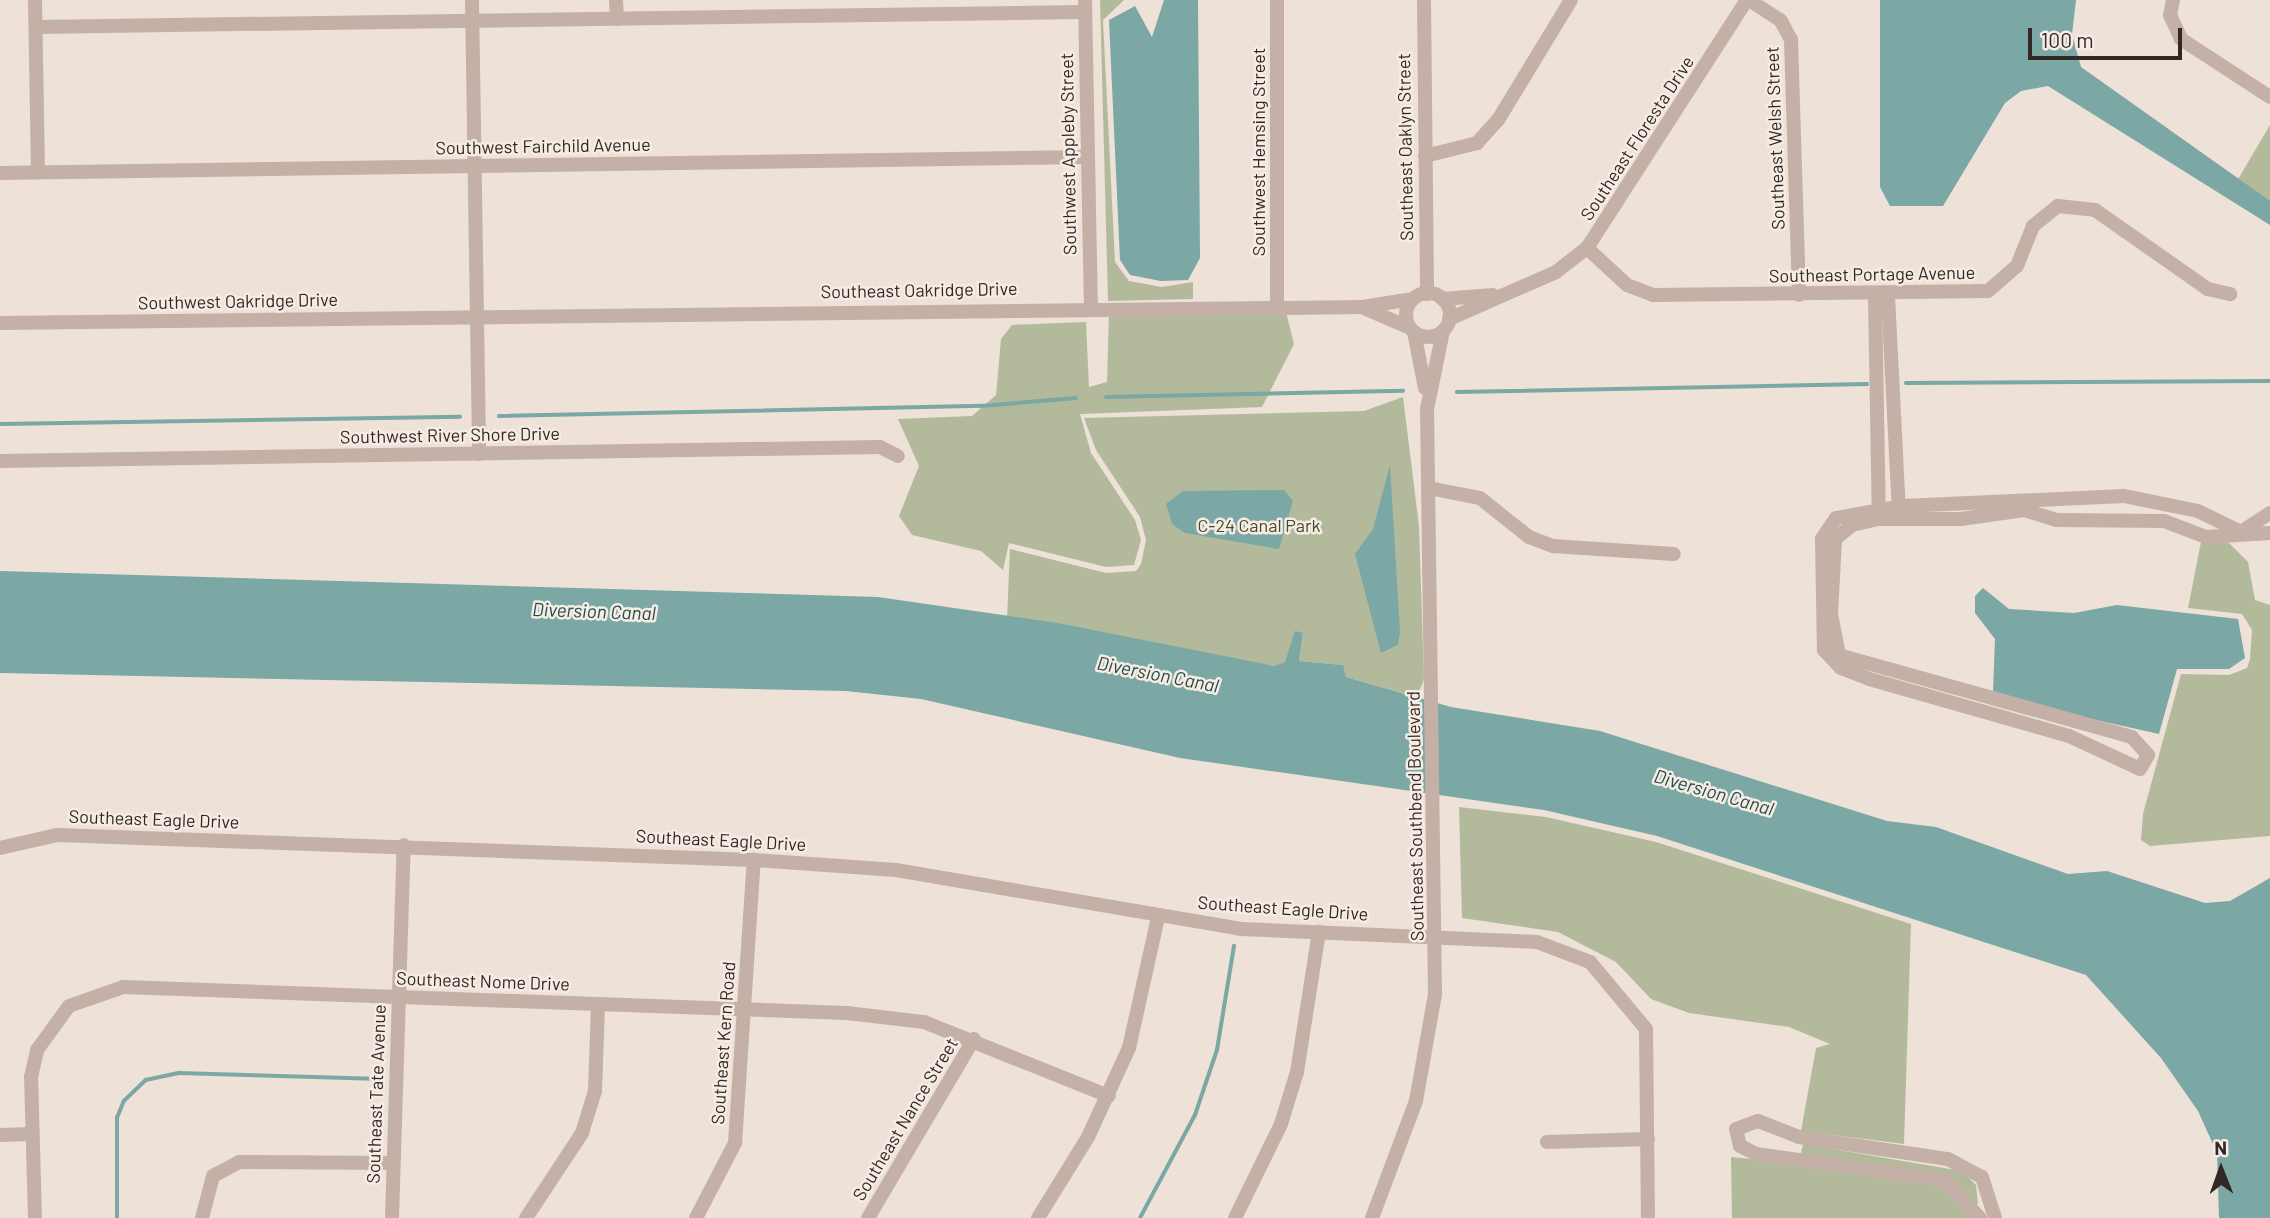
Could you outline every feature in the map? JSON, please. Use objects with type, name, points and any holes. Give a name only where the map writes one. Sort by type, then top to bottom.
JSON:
[{"type":"street","points":[[36,0],[38,172]]},
{"type":"street","points":[[472,0],[479,454]]},
{"type":"street","points":[[616,0],[617,19]]},
{"type":"street","points":[[761,0],[762,16]]},
{"type":"street","name":"Southwest Hemsing Street","points":[[1277,0],[1277,304]]},
{"type":"street","name":"Southeast Oaklyn Street","points":[[1420,297],[1426,156],[1424,0]]},
{"type":"street","points":[[1426,156],[1477,143],[1498,120],[1571,0]]},
{"type":"street","name":"Southeast Floresta Drive","points":[[1446,325],[1502,295],[1556,272],[1587,248],[1748,0]]},
{"type":"street","name":"Southeast Welsh Street","points":[[1748,0],[1782,22],[1791,40],[1799,295]]},
{"type":"street","points":[[2173,0],[2171,15],[2181,38],[2270,97]]},
{"type":"street","points":[[36,27],[617,19],[1085,6]]},
{"type":"street","name":"Southwest Appleby Street","points":[[1085,6],[1091,307]]},
{"type":"street","name":"Southwest Fairchild Avenue","points":[[0,173],[1087,158]]},
{"type":"street","name":"Southeast Portage Avenue","points":[[1587,248],[1627,285],[1653,295],[1881,296],[1988,291],[2017,266],[2033,226],[2058,206],[2095,210],[2208,289],[2230,294]]},
{"type":"street","name":"Southeast Floresta Drive","points":[[1442,299],[1502,295]]},
{"type":"street","points":[[1881,296],[1899,512]]},
{"type":"street","points":[[1420,297],[1442,299],[1446,325],[1431,337],[1412,330],[1406,316],[1420,297]]},
{"type":"street","name":"Southeast Oakridge Drive","points":[[477,317],[1277,304],[1362,307],[1420,297]]},
{"type":"street","name":"Southeast Oakridge Drive","points":[[1362,307],[1412,330]]},
{"type":"street","name":"Southwest Oakridge Drive","points":[[0,323],[477,317]]},
{"type":"street","name":"Southeast Southbend Boulevard","points":[[1427,404],[1446,325]]},
{"type":"street","name":"Southeast Southbend Boulevard","points":[[1372,1218],[1416,1101],[1435,994],[1435,812],[1427,404],[1412,330]]},
{"type":"street","points":[[1878,515],[1884,347]]},
{"type":"street","name":"Southwest River Shore Drive","points":[[0,461],[880,447],[898,456]]},
{"type":"street","points":[[1429,488],[1480,498],[1529,537],[1553,546],[1674,554]]},
{"type":"street","points":[[2053,725],[2132,769],[2148,759],[2132,737],[2053,725],[1844,664],[1824,650],[1827,594],[1822,539],[1829,525],[1899,512],[1961,520],[2013,506],[2112,498],[2198,511],[2241,535]]},
{"type":"street","points":[[2111,519],[2112,498]]},
{"type":"street","points":[[2013,506],[2057,520],[2164,521],[2206,537],[2270,533]]},
{"type":"street","points":[[2241,535],[2270,513]]},
{"type":"street","name":"Southeast Eagle Drive","points":[[0,848],[57,835],[404,845],[754,860],[897,870],[1158,917],[1319,932],[1537,942],[1590,962],[1646,1029],[1648,1218]]},
{"type":"street","name":"Southeast Tate Avenue","points":[[392,1218],[391,1163],[404,845]]},
{"type":"street","name":"Southeast Kern Road","points":[[696,1218],[735,1143],[754,860]]},
{"type":"street","points":[[1038,1218],[1110,1096],[1135,1028],[1158,917]]},
{"type":"street","points":[[1235,1218],[1281,1124],[1297,1072],[1319,932]]},
{"type":"street","name":"Southeast Nome Drive","points":[[34,1218],[31,1077],[40,1042],[57,1016],[96,991],[123,987],[744,1009],[924,1022],[974,1039],[1110,1096]]},
{"type":"street","points":[[526,1218],[582,1133],[595,1091],[598,1005]]},
{"type":"street","name":"Southeast Nance Street","points":[[868,1218],[974,1039]]},
{"type":"street","points":[[1758,1121],[1799,1137],[1948,1158],[1982,1177],[1994,1212],[1979,1214],[1944,1180],[1795,1157],[1756,1154],[1734,1136],[1742,1124],[1758,1121]]},
{"type":"street","points":[[0,1135],[33,1134]]},
{"type":"street","points":[[1795,1157],[1799,1137]]},
{"type":"street","points":[[1547,1142],[1648,1139]]},
{"type":"street","points":[[202,1218],[213,1176],[239,1163],[391,1163]]},
{"type":"green space","points":[[1100,0],[1124,0],[1103,20],[1115,262],[1129,281],[1162,287],[1193,282],[1193,299],[1108,301]]},
{"type":"green space","points":[[2270,125],[2270,214],[2237,181]]},
{"type":"green space","points":[[1286,312],[1294,344],[1262,407],[1080,414],[1091,453],[1135,520],[1141,540],[1134,565],[1106,567],[1009,543],[1003,570],[981,551],[912,535],[899,516],[919,466],[898,419],[972,416],[996,395],[1001,339],[1012,325],[1086,322],[1089,387],[1107,382],[1109,313]]},
{"type":"green space","name":"C-24 Canal Park","points":[[1403,397],[1419,526],[1424,679],[1417,697],[1346,677],[1342,665],[1299,661],[1303,633],[1285,662],[1274,666],[1007,618],[1010,549],[1106,573],[1136,571],[1141,564],[1146,540],[1140,517],[1096,450],[1084,418],[1364,411]]},
{"type":"green space","points":[[2201,542],[2229,543],[2248,562],[2255,600],[2270,605],[2270,836],[2150,846],[2141,840],[2143,814],[2181,674],[2229,675],[2247,668],[2250,659],[2252,630],[2242,614],[2188,608]]},
{"type":"green space","points":[[1459,807],[1546,817],[1656,842],[1911,924],[1904,1144],[1801,1131],[1816,1048],[1830,1044],[1789,1027],[1689,1013],[1651,999],[1616,962],[1558,932],[1462,918]]},
{"type":"green space","points":[[1803,1144],[1962,1171],[1976,1185],[1978,1204],[1971,1206],[1978,1218],[1732,1218],[1731,1157],[1799,1164]]},
{"type":"water","points":[[1164,0],[1198,0],[1200,258],[1188,280],[1161,281],[1130,275],[1120,260],[1109,20],[1135,6],[1152,37]]},
{"type":"water","points":[[1880,0],[2076,0],[2072,34],[2081,67],[2270,201],[2270,225],[2048,86],[2021,91],[2005,103],[1943,206],[1890,206],[1880,187]]},
{"type":"water","points":[[1390,465],[1400,632],[1398,645],[1381,653],[1355,554],[1373,529]]},
{"type":"water","points":[[1284,490],[1293,501],[1279,549],[1185,533],[1172,524],[1166,504],[1183,491]]},
{"type":"water","name":"Diversion Canal","points":[[0,571],[878,597],[1058,623],[1274,666],[1285,662],[1295,631],[1303,633],[1299,661],[1343,665],[1346,677],[1451,707],[1600,731],[1887,821],[1936,827],[2068,874],[2107,871],[2205,903],[2230,901],[2270,878],[2270,1218],[2219,1218],[2217,1153],[2198,1111],[2161,1058],[2086,975],[1657,836],[1544,810],[1180,758],[921,699],[846,691],[0,673]]},
{"type":"water","points":[[1983,588],[2009,609],[2074,613],[2117,605],[2238,619],[2245,658],[2229,669],[2177,669],[2159,734],[2001,699],[1993,692],[1995,639],[1975,613],[1975,596]]},
{"type":"waterway","points":[[1906,383],[2270,381]]},
{"type":"waterway","points":[[1457,392],[1867,384]]},
{"type":"waterway","points":[[1106,397],[1403,391]]},
{"type":"waterway","points":[[499,416],[982,406],[1076,398]]},
{"type":"waterway","points":[[0,424],[460,417]]},
{"type":"waterway","points":[[1140,1218],[1195,1115],[1217,1050],[1234,946]]},
{"type":"waterway","points":[[117,1218],[117,1118],[124,1101],[146,1080],[179,1073],[381,1079]]}]
